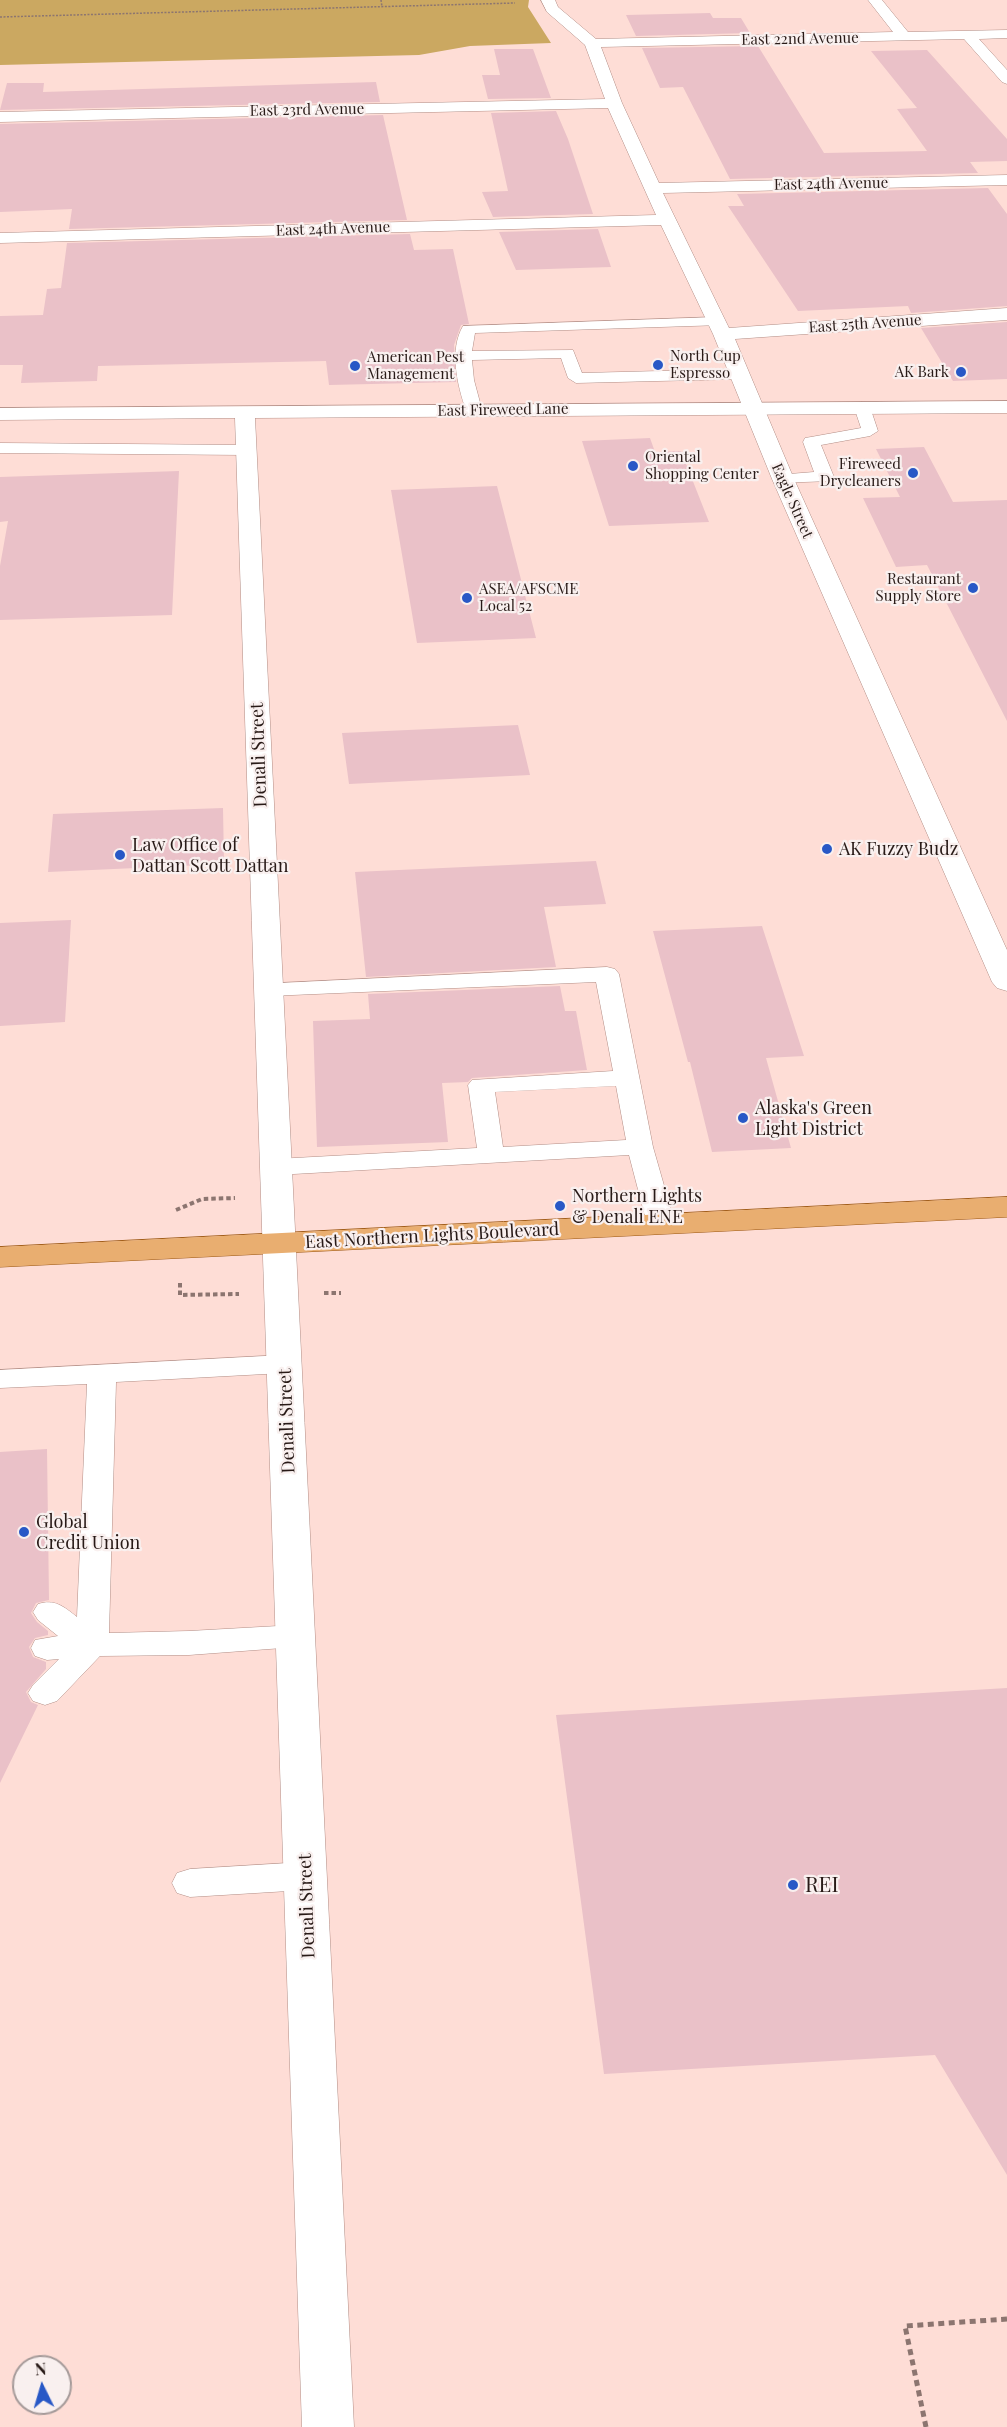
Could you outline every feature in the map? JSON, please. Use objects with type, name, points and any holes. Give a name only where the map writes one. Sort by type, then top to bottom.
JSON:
[{"type":"main road","name":"East Northern Lights Boulevard","points":[[0,1257],[1007,1207]]},
{"type":"street","points":[[875,0],[904,36]]},
{"type":"street","name":"Eagle Street","points":[[548,1],[552,9],[592,43],[614,103],[667,220],[720,328],[783,479],[1007,982]]},
{"type":"street","name":"East 22nd Avenue","points":[[592,43],[1007,34]]},
{"type":"street","points":[[968,35],[1007,79]]},
{"type":"street","name":"East 23rd Avenue","points":[[0,117],[614,103]]},
{"type":"street","name":"East 24th Avenue","points":[[654,189],[1007,180]]},
{"type":"street","name":"East 24th Avenue","points":[[0,238],[667,220]]},
{"type":"street","name":"East 25th Avenue","points":[[720,328],[1007,314]]},
{"type":"street","name":"East Fireweed Lane","points":[[0,414],[245,414],[752,408],[865,415],[1007,407]]},
{"type":"street","name":"Denali Street","points":[[245,414],[328,2427]]},
{"type":"lane","points":[[474,410],[468,396],[463,356],[468,329],[720,328]]},
{"type":"lane","points":[[463,356],[567,353],[576,378],[739,374]]},
{"type":"lane","points":[[783,479],[825,477],[811,442],[870,431],[865,415]]},
{"type":"lane","points":[[0,448],[247,450]]},
{"type":"lane","points":[[269,989],[607,974],[640,1147],[661,1224]]},
{"type":"lane","points":[[491,1156],[481,1085],[627,1078]]},
{"type":"lane","points":[[276,1167],[640,1147]]},
{"type":"lane","points":[[0,1379],[284,1364]]},
{"type":"lane","points":[[45,1693],[92,1645],[102,1374]]},
{"type":"lane","points":[[49,1612],[92,1645]]},
{"type":"lane","points":[[47,1648],[189,1643],[296,1636]]},
{"type":"lane","points":[[190,1883],[305,1876]]},
{"type":"path","points":[[381,0],[382,7]]},
{"type":"path","points":[[0,17],[548,1]]},
{"type":"path","points":[[926,2427],[905,2326],[1007,2319]]},
{"type":"shaded area","points":[[0,0],[529,0],[528,7],[551,43],[470,46],[419,55],[0,65]]},
{"type":"building","points":[[710,13],[713,18],[741,18],[750,33],[636,36],[626,15]]},
{"type":"building","points":[[758,46],[824,153],[927,151],[897,109],[917,108],[871,51],[927,50],[1007,139],[1007,161],[970,162],[978,173],[730,179],[683,87],[660,88],[642,48]]},
{"type":"building","points":[[494,49],[533,49],[551,98],[488,99],[482,75],[500,75]]},
{"type":"building","points":[[376,82],[380,102],[0,110],[7,83],[44,83],[43,92]]},
{"type":"building","points":[[556,111],[568,139],[593,214],[493,217],[482,192],[508,191],[491,113]]},
{"type":"building","points":[[383,115],[407,220],[69,229],[72,209],[0,212],[0,124]]},
{"type":"building","points":[[988,188],[1007,214],[1007,306],[911,313],[908,306],[798,311],[728,206],[744,206],[737,194]]},
{"type":"building","points":[[598,229],[611,267],[516,270],[499,232]]},
{"type":"building","points":[[410,234],[414,250],[453,249],[469,324],[461,325],[454,345],[456,382],[329,385],[326,361],[98,366],[97,381],[21,383],[23,365],[0,365],[0,316],[43,315],[47,289],[61,288],[67,243]]},
{"type":"building","points":[[1007,322],[1007,379],[953,381],[921,328]]},
{"type":"building","points":[[650,438],[655,452],[681,451],[709,522],[609,526],[582,441]]},
{"type":"building","points":[[924,447],[953,502],[1007,500],[1007,721],[927,565],[896,567],[863,498],[900,497],[876,449]]},
{"type":"building","points":[[179,471],[172,615],[0,620],[0,566],[8,521],[0,522],[0,477]]},
{"type":"building","points":[[497,486],[536,638],[417,643],[391,490]]},
{"type":"building","points":[[518,725],[530,775],[349,784],[342,733]]},
{"type":"building","points":[[223,808],[224,864],[48,872],[53,814]]},
{"type":"building","points":[[596,861],[606,904],[544,907],[556,967],[366,977],[355,872]]},
{"type":"building","points":[[71,920],[65,1022],[0,1026],[0,923]]},
{"type":"building","points":[[762,926],[804,1056],[766,1058],[791,1148],[712,1152],[690,1062],[688,1062],[653,931]]},
{"type":"building","points":[[560,986],[565,1011],[576,1011],[587,1070],[472,1078],[468,1082],[442,1083],[448,1142],[317,1147],[313,1021],[370,1019],[368,994]]},
{"type":"building","name":"Global Credit Union","points":[[47,1449],[49,1600],[36,1603],[31,1613],[37,1622],[48,1631],[48,1635],[35,1638],[29,1647],[33,1657],[46,1662],[46,1669],[26,1692],[31,1702],[38,1705],[0,1783],[0,1452]]},
{"type":"building","name":"REI","points":[[1007,1688],[1007,2175],[935,2055],[604,2074],[556,1715]]},
{"type":"place","name":"North Cup Espresso","points":[[658,365]]},
{"type":"place","name":"American Pest Management","points":[[355,366]]},
{"type":"place","name":"AK Bark","points":[[961,372]]},
{"type":"place","name":"Oriental Shopping Center","points":[[633,466]]},
{"type":"place","name":"Fireweed Drycleaners","points":[[913,473]]},
{"type":"place","name":"Restaurant Supply Store","points":[[973,588]]},
{"type":"place","name":"ASEA/AFSCME Local 52","points":[[467,598]]},
{"type":"place","name":"AK Fuzzy Budz","points":[[827,849]]},
{"type":"place","name":"Law Office of Dattan Scott Dattan","points":[[120,855]]},
{"type":"place","name":"Alaska's Green Light District","points":[[743,1118]]},
{"type":"place","name":"Northern Lights & Denali ENE","points":[[560,1206]]},
{"type":"place","name":"Global Credit Union","points":[[24,1532]]},
{"type":"place","name":"REI","points":[[793,1885]]}]
